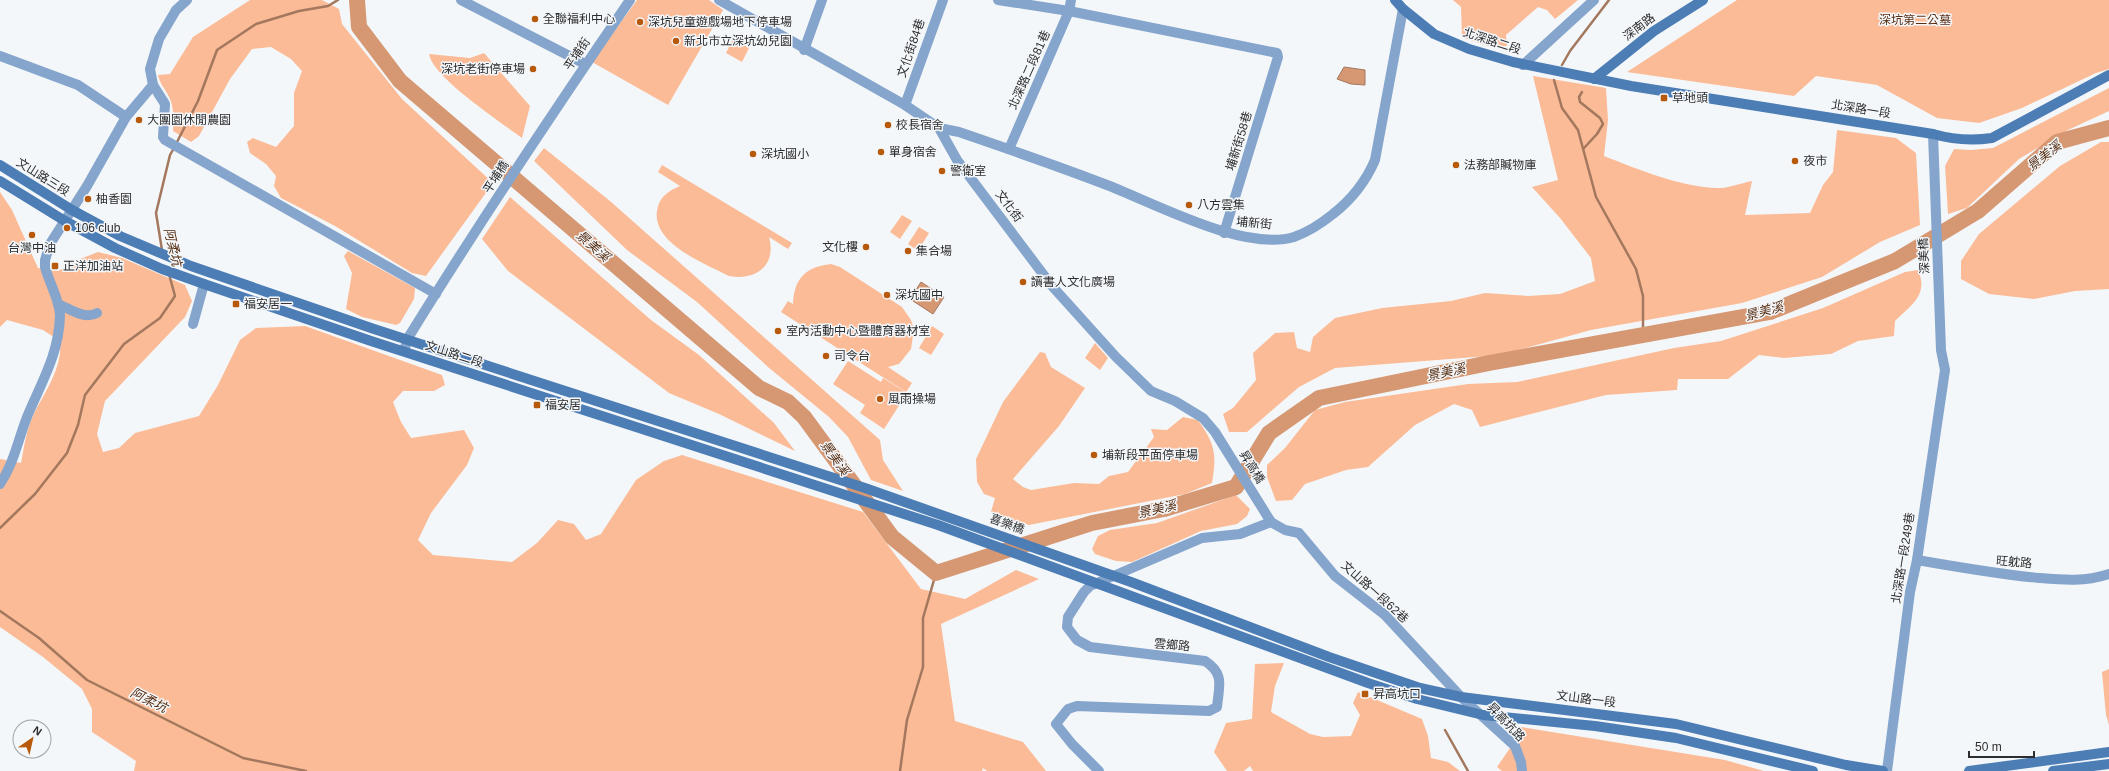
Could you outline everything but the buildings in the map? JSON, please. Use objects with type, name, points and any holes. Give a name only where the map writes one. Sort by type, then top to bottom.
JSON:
[{"type":"main road","name":"北深路二段","points":[[1395,0],[1403,9],[1434,34],[1469,49],[1524,65],[1594,79]]},
{"type":"main road","name":"深南路","points":[[1594,79],[1654,31],[1703,0]]},
{"type":"main road","name":"北深路一段","points":[[1594,79],[1933,134],[1954,140],[1992,138],[2109,75]]},
{"type":"main road","name":"文山路三段","points":[[0,165],[72,210]]},
{"type":"main road","points":[[0,182],[65,221]]},
{"type":"main road","name":"文山路二段","points":[[72,210],[120,236],[191,266],[714,438]]},
{"type":"main road","name":"文山路二段","points":[[65,221],[120,250],[204,284],[404,351],[712,450]]},
{"type":"main road","name":"喜樂橋","points":[[714,438],[989,531],[1131,582],[1288,642]]},
{"type":"main road","name":"喜樂橋","points":[[712,450],[938,525],[1283,653],[1410,697],[1482,715]]},
{"type":"main road","name":"文山路一段","points":[[1288,642],[1420,688],[1461,697],[1676,724],[1846,765],[1883,771]]},
{"type":"main road","points":[[1482,715],[1595,726],[1669,737],[1813,771]]},
{"type":"main road","points":[[1969,771],[2109,752]]},
{"type":"main road","points":[[2053,771],[2109,764]]},
{"type":"street","points":[[187,0],[176,10],[160,39],[150,69],[153,85],[165,104],[163,136],[166,140],[187,153],[436,294],[408,338],[404,351]]},
{"type":"street","points":[[461,0],[586,64]]},
{"type":"street","name":"平埔街","points":[[546,124],[630,0]]},
{"type":"street","name":"文化街","points":[[719,0],[804,50],[905,105],[938,128],[958,160],[1052,286],[1116,356],[1151,391],[1175,401],[1203,418],[1215,432]]},
{"type":"street","points":[[804,50],[822,0]]},
{"type":"street","name":"文化街84巷","points":[[905,105],[943,0]]},
{"type":"street","points":[[998,0],[1069,11]]},
{"type":"street","name":"北深路二段81巷","points":[[1009,149],[1069,11],[1071,0]]},
{"type":"street","points":[[1524,65],[1594,0]]},
{"type":"street","name":"埔新街","points":[[938,128],[959,132],[1009,149],[1107,185],[1224,233],[1261,239],[1293,237],[1321,224],[1341,208],[1364,181],[1375,160],[1403,9]]},
{"type":"street","name":"埔新街58巷","points":[[1069,11],[1277,52],[1278,57],[1224,233]]},
{"type":"street","points":[[0,56],[78,85],[126,117]]},
{"type":"street","points":[[0,484],[13,462],[27,418],[50,367],[60,315],[58,304],[49,282],[45,260],[50,244],[72,210],[126,117],[153,85]]},
{"type":"street","name":"平埔橋","points":[[436,294],[546,124]]},
{"type":"street","name":"深美橋","points":[[1933,134],[1942,350]]},
{"type":"street","points":[[193,324],[204,284]]},
{"type":"street","points":[[58,304],[85,316],[92,316],[97,313]]},
{"type":"street","name":"北深路一段249巷","points":[[1887,771],[1910,592],[1917,560],[1945,370],[1942,350]]},
{"type":"street","name":"昇高橋","points":[[1215,432],[1269,518]]},
{"type":"street","name":"雲鄉路","points":[[1099,771],[1072,744],[1056,724],[1068,709],[1077,706],[1209,711],[1217,707],[1220,680],[1215,667],[1204,661],[1090,647],[1077,640],[1066,627],[1068,617],[1084,592],[1090,586],[1202,538],[1240,534],[1269,518]]},
{"type":"street","name":"文山路一段62巷","points":[[1269,518],[1285,530],[1299,533],[1336,576],[1385,615],[1461,697]]},
{"type":"street","name":"旺躭路","points":[[1917,560],[1995,574],[2063,580],[2095,579],[2109,574]]},
{"type":"street","name":"昇高坑路","points":[[1461,697],[1515,746],[1521,762],[1522,771]]},
{"type":"green space","points":[[250,0],[322,0],[339,9],[342,24],[402,99],[493,183],[426,276],[412,273],[335,226],[281,198],[274,186],[276,176],[266,164],[250,153],[247,142],[253,138],[276,147],[294,126],[294,93],[302,71],[291,59],[271,47],[252,49],[230,79],[199,136],[191,142],[173,131],[171,103],[158,75],[170,74],[193,37]]},
{"type":"green space","points":[[637,0],[709,0],[723,10],[668,105],[592,62]]},
{"type":"green space","points":[[1453,0],[1578,0],[1555,19],[1547,10],[1538,7],[1506,35],[1507,46],[1488,46],[1462,37],[1461,7]]},
{"type":"green space","name":"深坑第二公墓","points":[[1737,0],[2109,0],[2109,69],[2096,73],[2022,108],[1979,123],[1937,118],[1877,85],[1816,76],[1794,96],[1627,72]]},
{"type":"green space","points":[[733,39],[749,48],[742,62],[726,53]]},
{"type":"green space","points":[[484,53],[530,106],[522,138],[454,87],[433,64],[429,54],[470,58]]},
{"type":"green space","points":[[1533,76],[1606,88],[1608,120],[1604,156],[1673,181],[1702,187],[1725,188],[1752,181],[1745,215],[1810,213],[1823,185],[1833,172],[1837,130],[1896,138],[1916,153],[1920,225],[1880,242],[1822,277],[1742,303],[1591,330],[1501,355],[1335,368],[1299,387],[1247,432],[1229,432],[1223,414],[1233,408],[1256,380],[1253,353],[1275,333],[1294,332],[1297,348],[1310,352],[1313,337],[1335,318],[1382,308],[1451,301],[1485,293],[1528,296],[1560,294],[1595,281],[1591,258],[1560,218],[1532,187],[1558,180]]},
{"type":"green space","points":[[2109,88],[2109,111],[2068,130],[2019,159],[1967,208],[1948,214],[1945,166],[1954,149],[1971,150],[1993,148]]},
{"type":"green space","points":[[2101,142],[2109,142],[2109,289],[2075,291],[2034,299],[1989,294],[1961,279],[1961,261],[1979,234],[2060,166]]},
{"type":"green space","points":[[544,148],[610,201],[880,440],[883,460],[903,491],[871,480],[848,437],[829,417],[768,367],[697,302],[627,250],[534,161]]},
{"type":"green space","points":[[662,165],[792,243],[788,249],[769,237],[771,247],[770,256],[767,263],[755,274],[747,276],[729,276],[694,259],[671,242],[663,233],[658,222],[657,211],[662,198],[668,192],[680,186],[658,172]]},
{"type":"green space","points":[[0,192],[12,210],[38,268],[58,271],[80,259],[98,252],[122,258],[185,285],[192,301],[185,317],[105,401],[97,434],[103,452],[119,448],[135,433],[199,416],[218,385],[240,340],[256,328],[305,326],[442,375],[445,385],[434,391],[403,391],[393,402],[401,422],[411,438],[464,430],[474,448],[467,465],[431,513],[418,540],[433,555],[512,562],[537,543],[558,520],[574,524],[586,540],[601,534],[636,480],[664,461],[682,455],[863,512],[921,589],[965,599],[1016,570],[1039,579],[941,624],[955,721],[1023,742],[1046,771],[987,771],[983,768],[982,771],[134,771],[136,761],[92,732],[92,709],[82,689],[43,657],[0,627],[0,459],[21,463],[30,423],[55,371],[60,351],[60,341],[43,330],[7,320],[0,327]]},
{"type":"green space","points":[[510,197],[651,320],[699,355],[774,423],[795,451],[719,414],[669,393],[508,271],[482,239]]},
{"type":"green space","points":[[902,215],[912,221],[900,239],[890,232]]},
{"type":"green space","points":[[919,227],[929,233],[918,251],[908,244]]},
{"type":"green space","points":[[348,251],[415,288],[414,299],[400,323],[396,325],[362,317],[346,309],[352,273],[344,256]]},
{"type":"green space","points":[[831,264],[840,267],[902,307],[911,320],[914,329],[911,349],[899,364],[888,367],[912,383],[906,392],[781,312],[788,301],[793,304],[796,287],[803,275],[815,268]]},
{"type":"green space","points":[[1918,270],[1921,279],[1920,293],[1917,299],[1895,321],[1894,336],[1858,341],[1831,354],[1784,358],[1759,355],[1728,379],[1678,379],[1677,390],[1606,395],[1480,427],[1472,410],[1454,404],[1415,425],[1368,467],[1346,470],[1305,484],[1292,500],[1276,501],[1267,477],[1267,465],[1285,448],[1315,410],[1345,402],[1468,384],[1517,382],[1674,348],[1721,341],[1823,308],[1905,272]]},
{"type":"green space","points":[[932,326],[944,334],[931,355],[919,348]]},
{"type":"green space","points":[[1095,343],[1108,358],[1100,370],[1085,358]]},
{"type":"green space","points":[[1040,352],[1045,353],[1051,367],[1085,388],[1059,426],[1013,479],[1023,487],[1031,490],[1074,483],[1099,484],[1109,476],[1128,472],[1154,437],[1151,429],[1167,430],[1183,417],[1198,420],[1208,436],[1214,457],[1212,483],[1185,494],[1029,525],[998,516],[991,512],[995,498],[984,494],[977,482],[976,459],[1003,402]]},
{"type":"green space","name":"風雨操場","points":[[848,361],[881,382],[883,378],[907,393],[884,429],[860,413],[865,405],[833,384]]},
{"type":"green space","points":[[1236,495],[1250,509],[1247,516],[1237,524],[1201,531],[1132,562],[1116,561],[1095,554],[1092,549],[1098,536],[1110,530],[1157,523]]},
{"type":"green space","points":[[1284,663],[1275,686],[1271,712],[1310,734],[1323,737],[1351,736],[1360,715],[1353,703],[1358,692],[1422,719],[1428,736],[1431,758],[1448,762],[1460,771],[1253,771],[1250,766],[1244,771],[1227,771],[1214,752],[1226,723],[1252,719],[1255,664]]},
{"type":"green space","points":[[2109,669],[2109,725],[2106,715],[2102,672]]},
{"type":"green space","points":[[1521,727],[1725,760],[1764,771],[1502,771],[1497,767],[1519,735]]},
{"type":"shaded area","points":[[1344,67],[1365,70],[1365,85],[1351,84],[1337,79]]},
{"type":"shaded area","points":[[921,282],[944,297],[933,314],[910,299]]},
{"type":"waterway","name":"阿柔坑","points":[[176,144],[198,101],[217,50],[256,24],[299,11],[328,6],[338,0]]},
{"type":"waterway","name":"景美溪","points":[[357,0],[359,27],[400,81],[759,388],[788,402],[804,417],[892,537],[936,573],[1092,523],[1164,509],[1236,487],[1269,433],[1319,398],[1489,363],[1770,312],[1895,261],[1978,211],[2057,142],[2109,128]]},
{"type":"waterway","points":[[1562,65],[1570,51],[1609,0]]},
{"type":"waterway","points":[[1554,80],[1562,108],[1578,130],[1596,197],[1636,269],[1643,296],[1643,335]]},
{"type":"waterway","points":[[1582,92],[1579,97],[1580,102],[1600,118],[1603,124],[1597,134],[1584,148]]},
{"type":"waterway","name":"阿柔坑","points":[[162,250],[156,213],[170,155],[174,148]]},
{"type":"waterway","name":"阿柔坑","points":[[0,528],[35,494],[67,453],[78,425],[85,395],[124,344],[160,318],[175,296],[169,274]]},
{"type":"waterway","points":[[900,771],[907,720],[923,667],[923,618],[936,573]]},
{"type":"waterway","name":"阿柔坑","points":[[0,611],[39,638],[87,680],[243,758],[306,771]]},
{"type":"waterway","points":[[1445,730],[1468,771]]},
{"type":"place","name":"全聯福利中心","points":[[535,19]]},
{"type":"place","name":"深坑兒童遊戲場地下停車場","points":[[640,22]]},
{"type":"place","name":"新北市立深坑幼兒園","points":[[676,41]]},
{"type":"place","name":"深坑老街停車場","points":[[533,69]]},
{"type":"place","name":"草地頭","points":[[1664,98]]},
{"type":"place","name":"大團園休閒農園","points":[[139,120]]},
{"type":"place","name":"校長宿舍","points":[[888,125]]},
{"type":"place","name":"單身宿舍","points":[[881,152]]},
{"type":"place","name":"深坑國小","points":[[753,154]]},
{"type":"place","name":"夜市","points":[[1795,161]]},
{"type":"place","name":"法務部贓物庫","points":[[1456,165]]},
{"type":"place","name":"警衛室","points":[[942,171]]},
{"type":"place","name":"柚香園","points":[[88,199]]},
{"type":"place","name":"八方雲集","points":[[1189,205]]},
{"type":"place","name":"106 club","points":[[67,228]]},
{"type":"place","name":"台灣中油","points":[[32,235]]},
{"type":"place","name":"文化樓","points":[[866,247]]},
{"type":"place","name":"集合場","points":[[908,251]]},
{"type":"place","name":"正洋加油站","points":[[55,266]]},
{"type":"place","name":"讀書人文化廣場","points":[[1023,282]]},
{"type":"place","name":"深坑國中","points":[[887,295]]},
{"type":"place","name":"福安居一","points":[[236,304]]},
{"type":"place","name":"室內活動中心暨體育器材室","points":[[778,331]]},
{"type":"place","name":"司令台","points":[[826,356]]},
{"type":"place","name":"風雨操場","points":[[880,399]]},
{"type":"place","name":"福安居","points":[[537,405]]},
{"type":"place","name":"埔新段平面停車場","points":[[1094,455]]},
{"type":"place","name":"昇高坑口","points":[[1365,694]]}]
